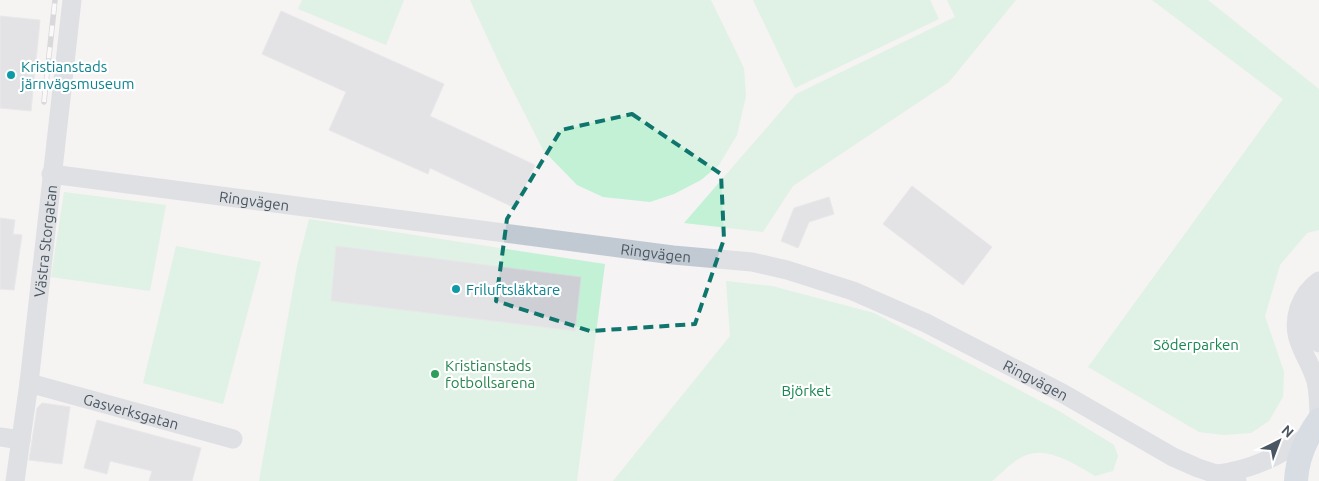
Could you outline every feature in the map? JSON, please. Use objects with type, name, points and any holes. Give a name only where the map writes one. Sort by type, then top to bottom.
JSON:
[{"type":"main road","points":[[1296,481],[1301,453],[1315,426]]},
{"type":"street","name":"Västra Storgatan","points":[[15,481],[29,383],[72,0]]},
{"type":"street","name":"Ringvägen","points":[[51,174],[673,255],[752,262],[787,270],[853,291],[926,323],[1062,393],[1173,457],[1237,481]]},
{"type":"street","points":[[1217,474],[1249,468],[1280,455],[1315,426],[1318,394],[1316,381],[1298,340],[1295,323],[1301,302],[1319,281]]},
{"type":"street","points":[[1319,302],[1314,323],[1315,334],[1319,343]]},
{"type":"street","name":"Gasverksgatan","points":[[29,383],[233,439]]},
{"type":"street","points":[[0,437],[21,440]]},
{"type":"highlighted area","points":[[632,114],[721,174],[724,239],[695,324],[590,331],[496,301],[507,219],[561,130]]},
{"type":"green space","points":[[302,0],[404,0],[386,45],[298,9]]},
{"type":"green space","points":[[470,0],[711,0],[744,68],[746,96],[737,135],[719,165],[701,180],[674,194],[650,202],[603,197],[577,185],[543,150]]},
{"type":"green space","points":[[753,0],[930,0],[939,19],[795,88]]},
{"type":"green space","points":[[947,0],[1016,0],[949,82],[793,186],[763,232],[684,223],[796,94],[955,17]]},
{"type":"green space","name":"Söderparken","points":[[1152,0],[1208,0],[1319,89],[1319,230],[1307,233],[1280,265],[1265,316],[1284,372],[1283,397],[1269,421],[1251,433],[1224,435],[1199,432],[1088,367],[1283,99]]},
{"type":"green space","points":[[64,192],[166,205],[150,291],[51,277]]},
{"type":"green space","name":"Kristianstads fotbollsarena","points":[[309,219],[605,264],[577,481],[259,481],[297,266]]},
{"type":"green space","points":[[176,246],[261,262],[223,404],[143,383]]},
{"type":"green space","name":"Björket","points":[[726,281],[772,286],[874,313],[1059,411],[1114,445],[1118,456],[1113,471],[1095,476],[1064,459],[1047,453],[1038,453],[1020,458],[992,481],[613,481],[730,336]]},
{"type":"building","points":[[281,11],[444,84],[430,116],[535,165],[515,208],[430,168],[428,174],[329,130],[346,92],[262,54]]},
{"type":"building","points":[[0,16],[40,20],[31,111],[0,108]]},
{"type":"building","points":[[912,186],[992,247],[963,285],[883,224]]},
{"type":"building","points":[[829,197],[834,214],[809,222],[798,248],[781,241],[794,208]]},
{"type":"building","points":[[0,218],[15,220],[13,234],[22,235],[14,290],[0,289]]},
{"type":"building","name":"Friluftsläktare","points":[[336,246],[581,277],[575,331],[331,301]]},
{"type":"building","points":[[42,403],[70,407],[62,464],[29,460],[37,408]]},
{"type":"building","points":[[97,420],[201,448],[192,481],[149,481],[152,471],[110,461],[107,474],[84,468]]},
{"type":"railway","points":[[44,102],[55,0]]},
{"type":"place","name":"Kristianstads järnvägsmuseum","points":[[11,75]]},
{"type":"place","name":"Friluftsläktare","points":[[456,289]]},
{"type":"place","name":"Kristianstads fotbollsarena","points":[[435,374]]}]
